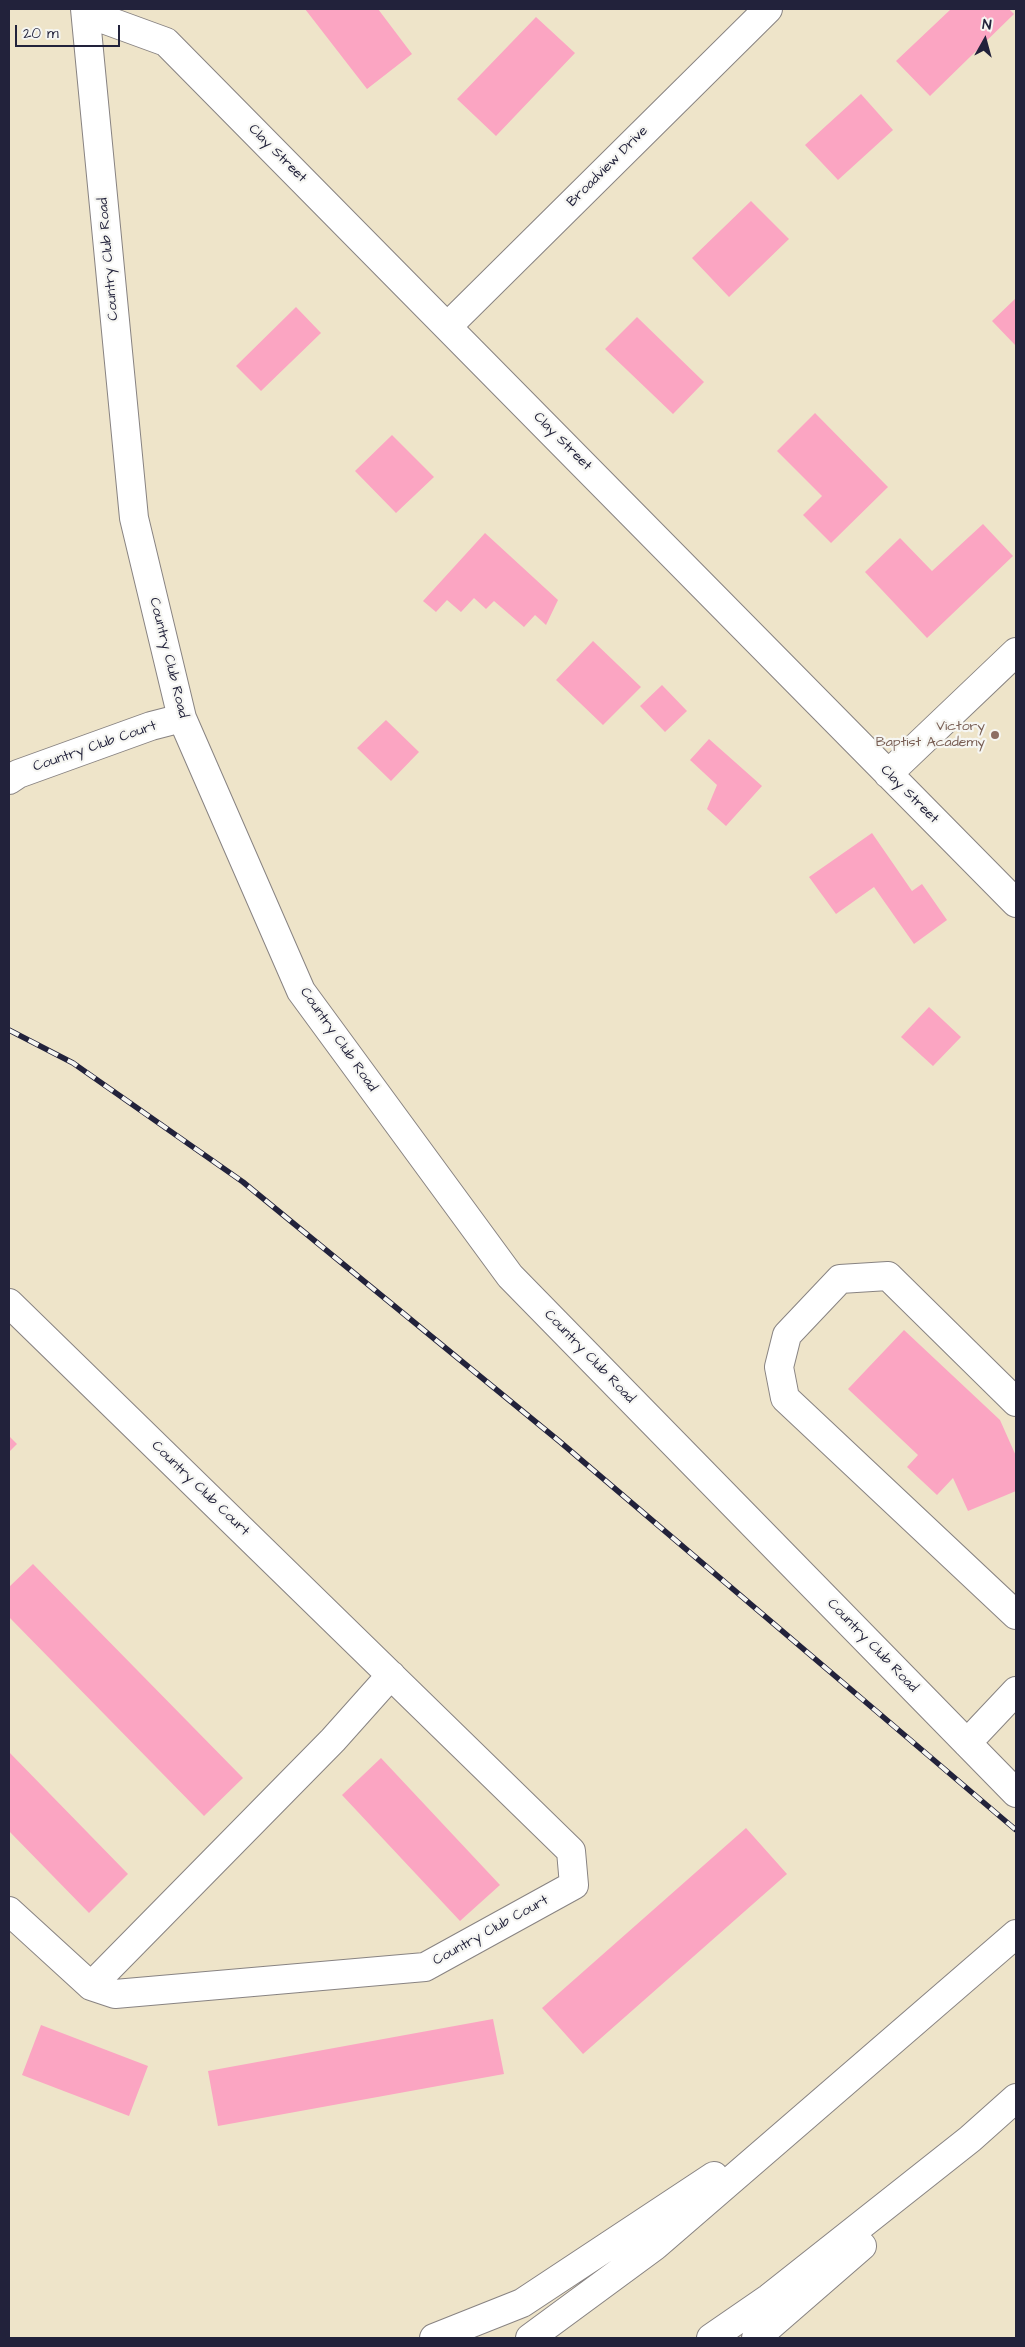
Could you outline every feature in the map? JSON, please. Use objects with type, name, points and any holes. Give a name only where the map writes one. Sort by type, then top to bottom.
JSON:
[{"type":"main road","name":"Broadview Drive","points":[[448,326],[768,9]]},
{"type":"main road","name":"Clay Street","points":[[85,12],[166,42],[1016,903]]},
{"type":"main road","name":"Country Club Road","points":[[85,12],[134,518],[182,718],[301,991],[510,1276],[1016,1793]]},
{"type":"main road","points":[[888,774],[1016,652]]},
{"type":"main road","name":"Country Club Court","points":[[9,780],[18,774],[151,726],[182,718]]},
{"type":"main road","points":[[1016,1402],[888,1276],[840,1279],[787,1334],[779,1367],[785,1398],[1016,1615]]},
{"type":"main road","name":"Country Club Court","points":[[9,1303],[571,1851],[574,1885],[425,1967],[115,1994],[91,1986],[9,1911]]},
{"type":"main road","points":[[91,1986],[333,1740],[391,1675]]},
{"type":"main road","points":[[967,1743],[1016,1691]]},
{"type":"main road","points":[[530,2338],[655,2246],[920,2020],[1016,1934]]},
{"type":"main road","points":[[710,2338],[769,2298],[970,2139],[1013,2101]]},
{"type":"main road","points":[[434,2338],[522,2303],[816,2108]]},
{"type":"main road","points":[[756,2338],[871,2238],[970,2139]]},
{"type":"building","points":[[305,9],[378,9],[412,54],[367,89]]},
{"type":"building","points":[[951,9],[1009,9],[1014,14],[930,96],[896,61]]},
{"type":"building","points":[[536,17],[575,53],[496,136],[457,99]]},
{"type":"building","points":[[861,94],[893,130],[838,180],[805,145]]},
{"type":"building","points":[[751,201],[789,239],[729,297],[692,258]]},
{"type":"building","points":[[1016,298],[1016,346],[992,321]]},
{"type":"building","points":[[296,307],[321,333],[261,391],[236,366]]},
{"type":"building","points":[[637,317],[704,382],[673,414],[605,349]]},
{"type":"building","points":[[815,413],[888,487],[831,543],[803,515],[822,496],[777,451]]},
{"type":"building","points":[[392,435],[434,477],[396,513],[355,471]]},
{"type":"building","points":[[983,524],[1013,556],[927,638],[865,572],[900,538],[932,571]]},
{"type":"building","points":[[485,533],[558,600],[546,625],[535,615],[524,627],[494,601],[486,609],[474,598],[461,612],[447,600],[436,612],[423,601]]},
{"type":"building","points":[[593,641],[641,687],[603,725],[556,680]]},
{"type":"building","points":[[662,685],[687,711],[665,732],[640,706]]},
{"type":"building","points":[[386,720],[419,752],[391,781],[357,748]]},
{"type":"building","points":[[709,739],[762,786],[726,826],[707,809],[717,785],[690,760]]},
{"type":"building","points":[[872,833],[912,891],[922,884],[947,920],[914,944],[874,887],[836,914],[809,877]]},
{"type":"building","points":[[929,1007],[961,1037],[933,1066],[901,1037]]},
{"type":"building","points":[[904,1330],[1000,1420],[1016,1456],[1016,1491],[968,1511],[953,1478],[937,1495],[907,1467],[918,1455],[848,1389]]},
{"type":"building","points":[[9,1436],[17,1444],[9,1452]]},
{"type":"building","points":[[33,1564],[243,1778],[204,1816],[9,1617],[9,1587]]},
{"type":"building","points":[[9,1752],[128,1874],[89,1913],[9,1831]]},
{"type":"building","points":[[381,1758],[500,1885],[460,1921],[342,1795]]},
{"type":"building","points":[[746,1828],[787,1874],[583,2054],[542,2008]]},
{"type":"building","points":[[493,2019],[504,2074],[218,2126],[208,2071]]},
{"type":"building","points":[[41,2025],[148,2066],[129,2116],[22,2075]]},
{"type":"railway","points":[[9,1030],[73,1063],[243,1182],[559,1441],[1016,1830]]},
{"type":"place","name":"Victory Baptist Academy","points":[[995,735]]}]
